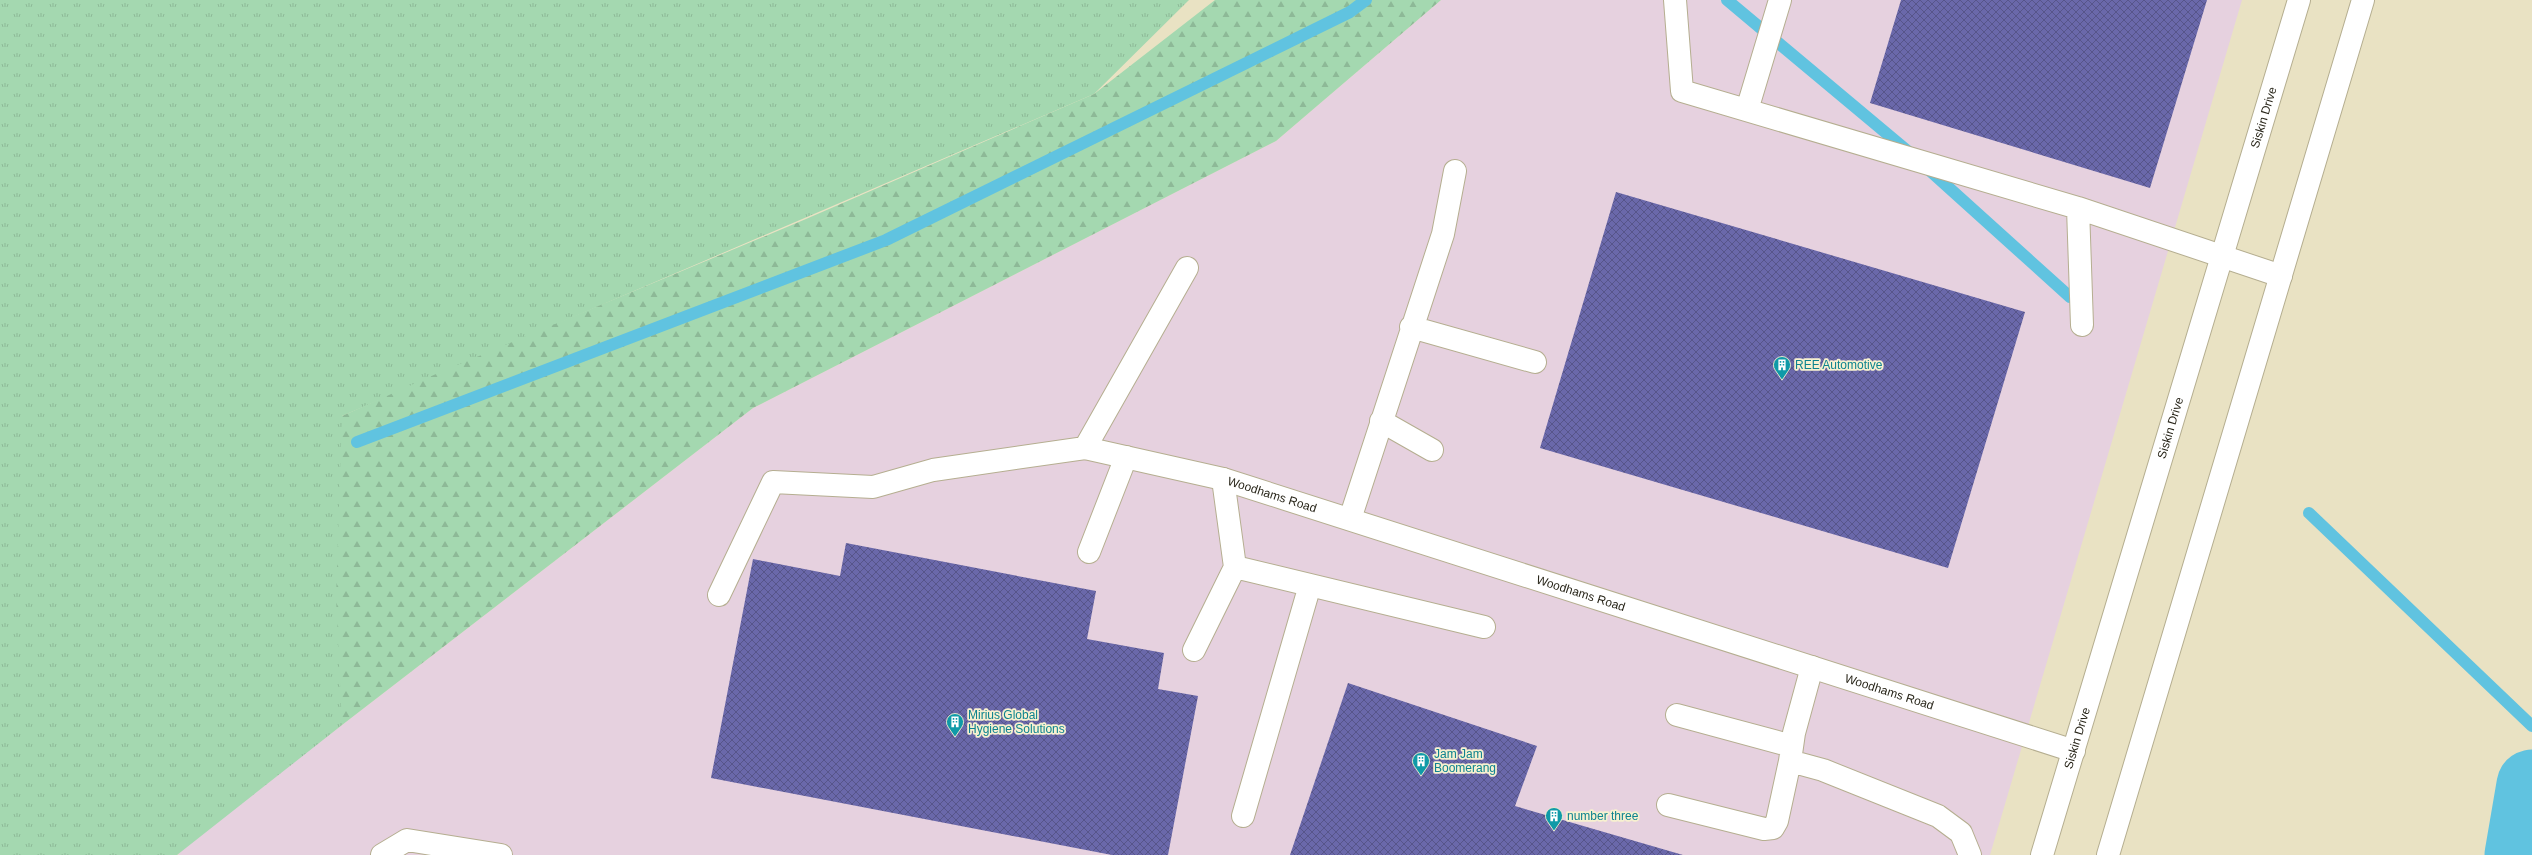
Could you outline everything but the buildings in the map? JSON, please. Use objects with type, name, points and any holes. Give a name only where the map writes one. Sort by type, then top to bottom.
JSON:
[{"type":"street","points":[[1675,0],[1682,92],[2078,208],[2222,258],[2281,276]]},
{"type":"street","points":[[1747,110],[1780,0]]},
{"type":"street","name":"Siskin Drive","points":[[2042,855],[2299,0]]},
{"type":"street","points":[[2108,855],[2363,0]]},
{"type":"street","points":[[1350,519],[1411,327],[1443,234],[1455,171]]},
{"type":"street","points":[[2078,208],[2082,325]]},
{"type":"street","points":[[719,595],[773,482],[873,487],[933,470],[1085,448],[1187,268]]},
{"type":"street","points":[[1411,327],[1535,362]]},
{"type":"street","points":[[1381,421],[1432,450]]},
{"type":"street","name":"Woodhams Road","points":[[1085,448],[1223,479],[2074,751]]},
{"type":"street","points":[[1089,552],[1126,457]]},
{"type":"street","points":[[1194,650],[1235,566],[1223,479]]},
{"type":"street","points":[[1235,566],[1484,628]]},
{"type":"street","points":[[1243,816],[1310,585]]},
{"type":"street","points":[[1668,805],[1764,829],[1773,828],[1777,821],[1812,667]]},
{"type":"street","points":[[1677,715],[1791,754],[1823,770],[1938,816],[1961,833],[1970,855]]},
{"type":"street","points":[[382,855],[407,840],[501,855]]},
{"type":"shaded area","points":[[1441,0],[2242,0],[1990,855],[178,855],[185,846],[753,408],[1276,141]]},
{"type":"green space","points":[[0,0],[1189,0],[1094,94],[342,416],[342,725],[177,855],[0,855]]},
{"type":"green space","points":[[1215,0],[1441,0],[1276,141],[753,408],[342,725],[336,598],[342,416],[436,374],[806,219],[1094,94]]},
{"type":"waterway","points":[[357,442],[886,240],[1350,12],[1366,0]]},
{"type":"waterway","points":[[1727,0],[1910,153]]},
{"type":"waterway","points":[[1927,168],[2070,297]]},
{"type":"waterway","points":[[2309,513],[2532,726]]},
{"type":"waterway","points":[[2520,855],[2532,785]]},
{"type":"place","name":"REE Automotive","points":[[1782,380]]},
{"type":"place","name":"Mirius Global Hygiene Solutions","points":[[955,737]]},
{"type":"place","name":"Jam Jam Boomerang","points":[[1421,776]]},
{"type":"place","name":"number three","points":[[1554,831]]}]
